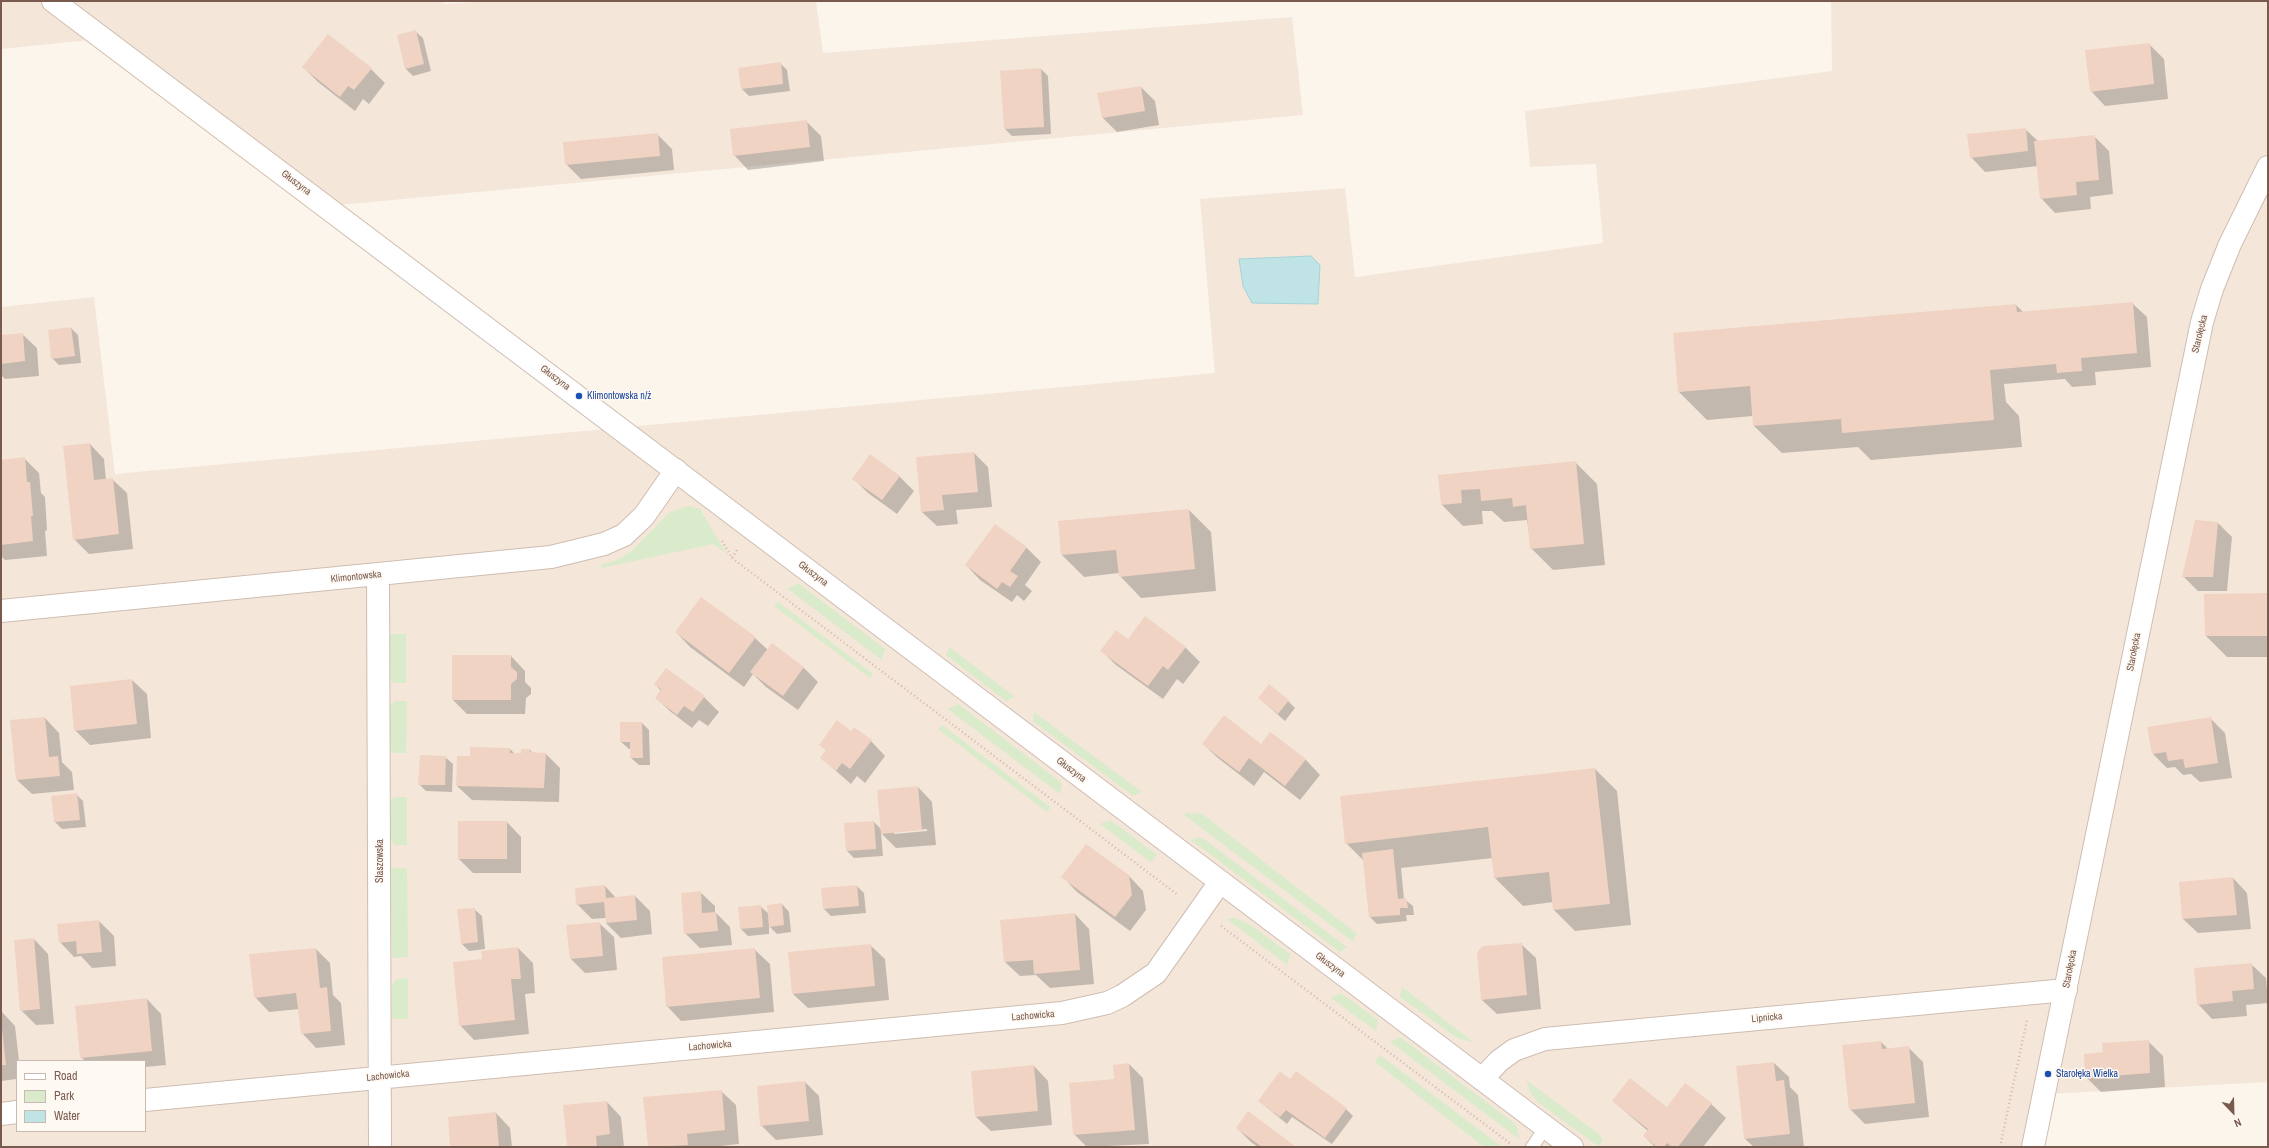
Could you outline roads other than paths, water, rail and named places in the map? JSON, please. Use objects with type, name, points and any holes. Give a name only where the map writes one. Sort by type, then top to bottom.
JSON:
[{"type":"street","name":"Głuszyna","points":[[53,1],[1572,1147]]},
{"type":"street","name":"Starołęcka","points":[[2033,1147],[2202,322],[2212,289],[2230,244],[2268,167]]},
{"type":"street","name":"Klimontowska","points":[[1,611],[551,557],[604,544],[624,535],[644,516],[676,470]]},
{"type":"street","name":"Staszowska","points":[[378,575],[380,1147]]},
{"type":"street","name":"Lachowicka","points":[[146,1100],[1062,1013],[1107,1003],[1122,996],[1156,973],[1220,882]]},
{"type":"street","name":"Lipnicka","points":[[1482,1079],[1499,1061],[1514,1050],[1545,1039],[2066,990]]},
{"type":"street","points":[[1,1114],[16,1112]]},
{"type":"lane","points":[[1532,1147],[1546,1127]]},
{"type":"water","points":[[1311,256],[1320,265],[1318,304],[1252,303],[1243,286],[1239,259]]},
{"type":"place","name":"Klimontowska n/ż","points":[[579,396]]},
{"type":"place","name":"Starołęka Wielka","points":[[2048,1074]]}]
